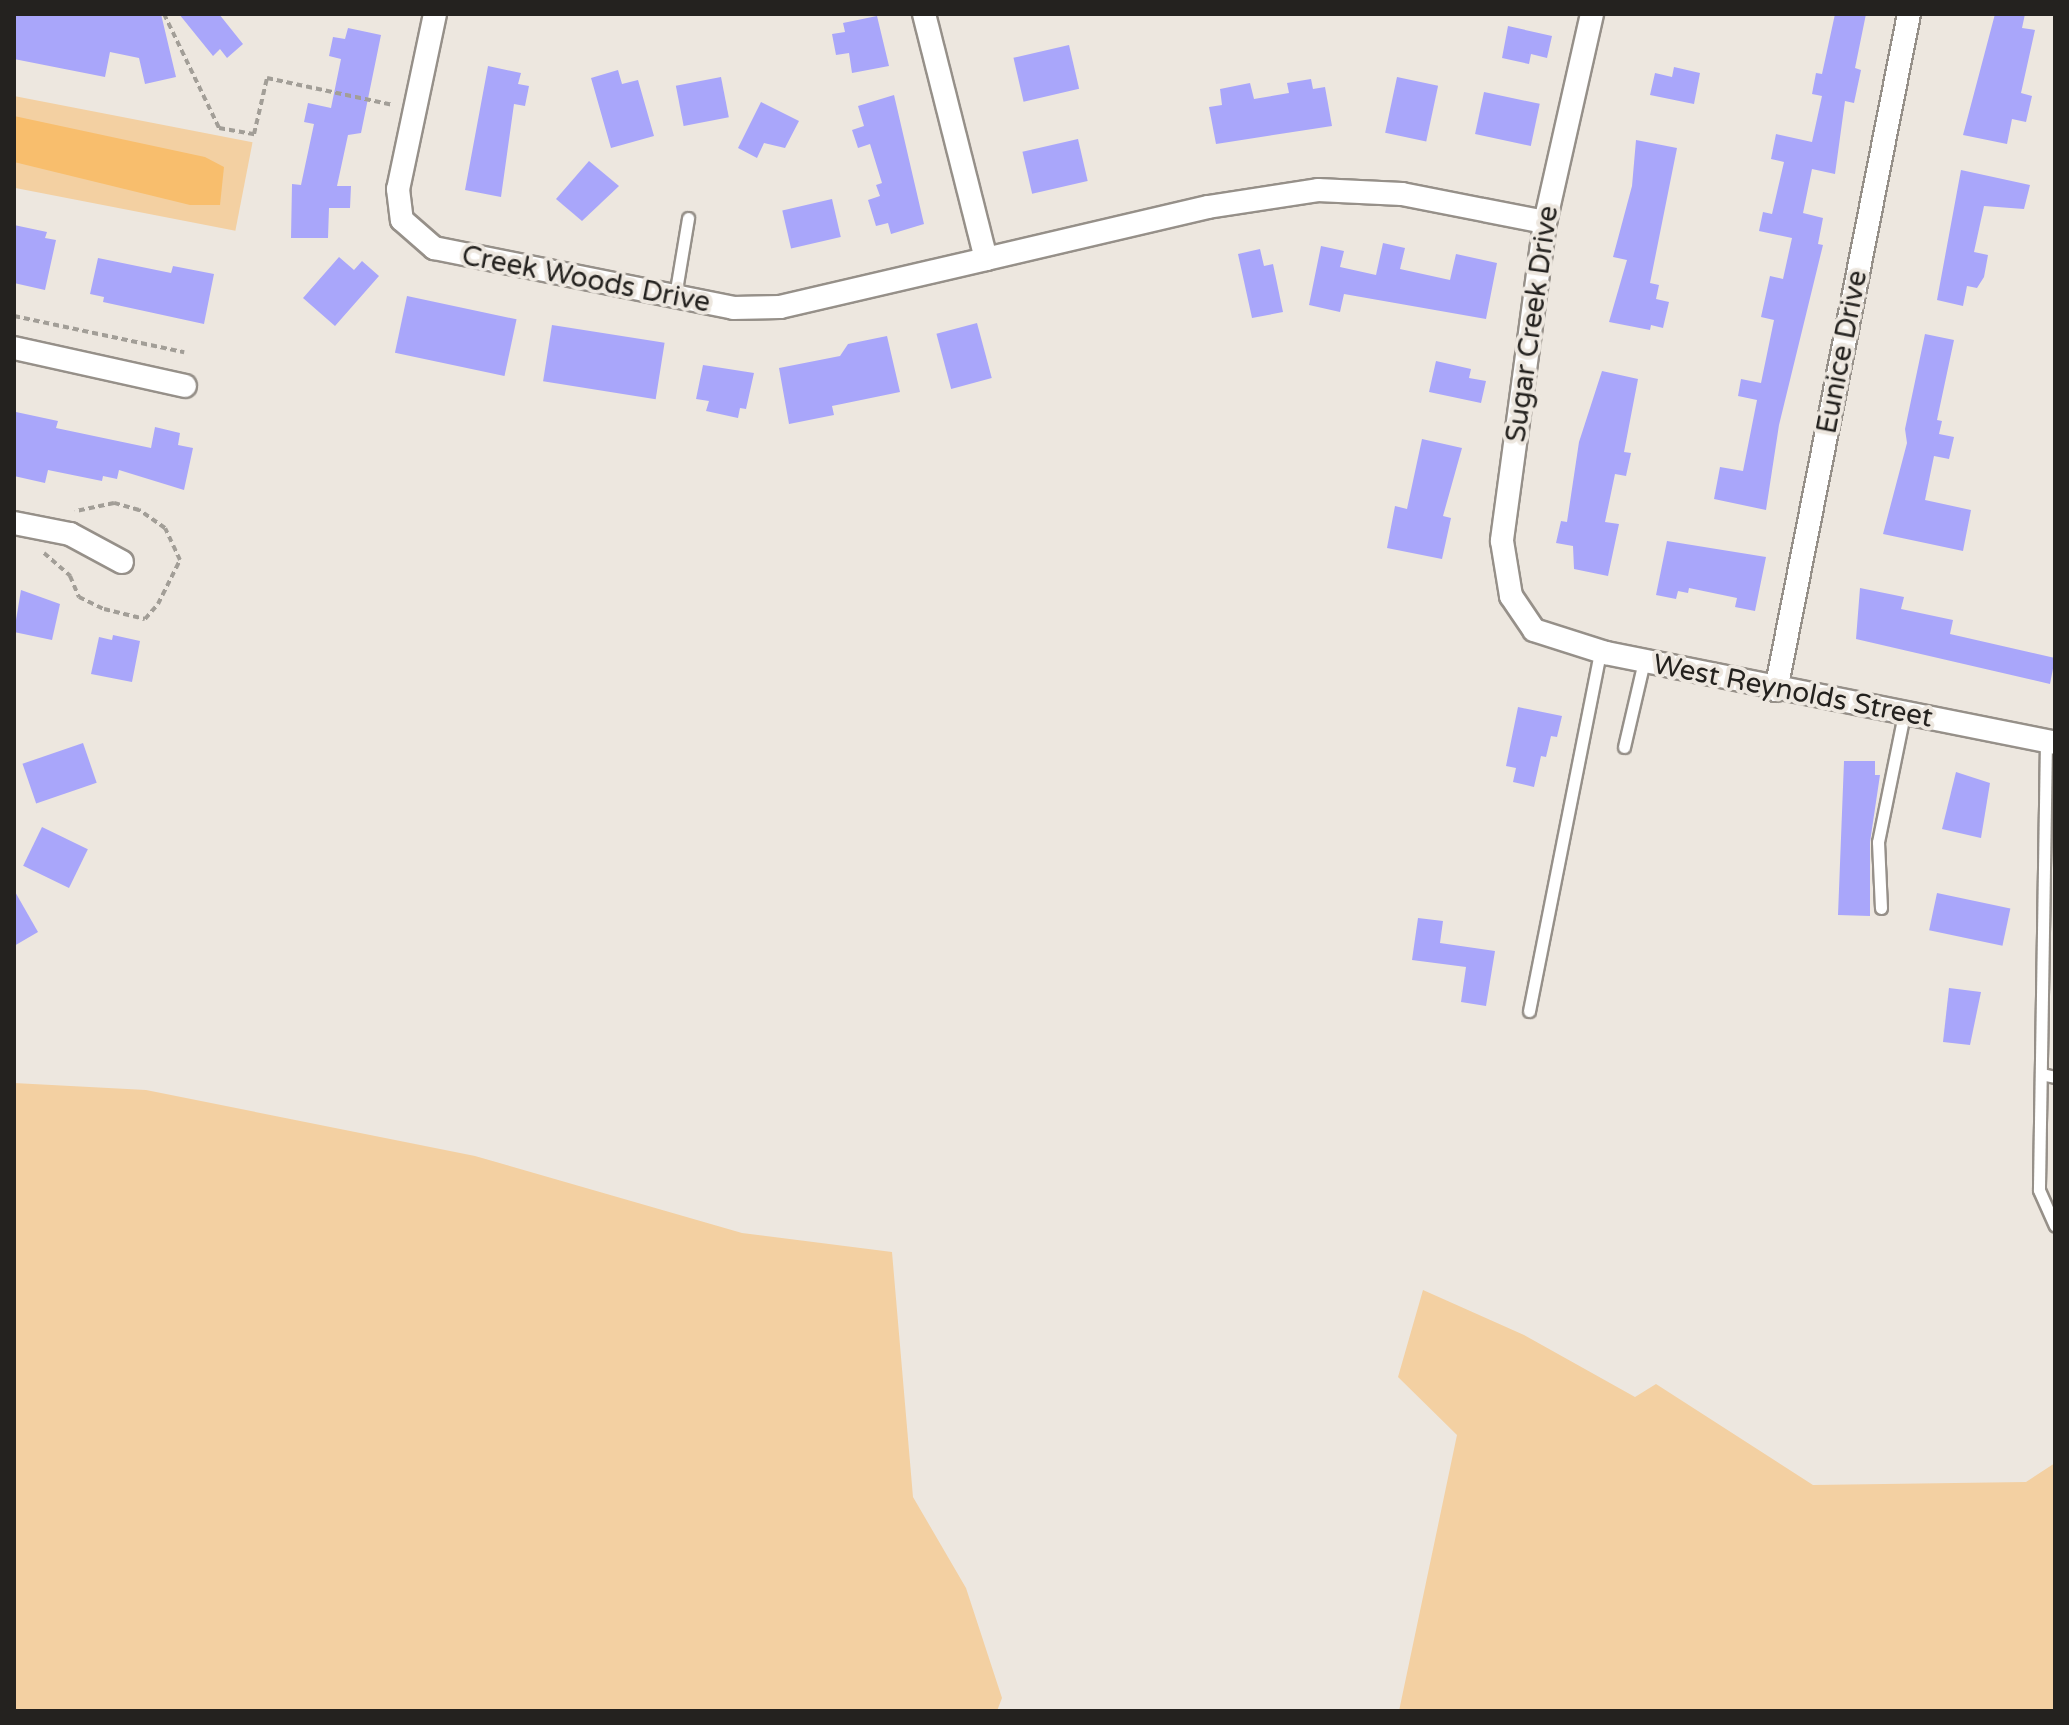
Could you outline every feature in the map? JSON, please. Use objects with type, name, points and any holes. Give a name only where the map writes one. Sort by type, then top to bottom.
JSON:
[{"type":"street","name":"Creek Woods Drive","points":[[435,14],[398,189],[402,220],[434,248],[733,308],[780,307],[1208,207],[1318,190],[1402,194],[1545,222]]},
{"type":"street","points":[[924,14],[986,259]]},
{"type":"street","name":"Sugar Creek Drive","points":[[1534,630],[1511,596],[1502,541],[1545,222],[1592,14]]},
{"type":"street","name":"Eunice Drive","points":[[1776,690],[1909,14]]},
{"type":"street","points":[[14,348],[185,386]]},
{"type":"street","points":[[14,523],[70,534],[122,562]]},
{"type":"street","name":"West Reynolds Street","points":[[1534,630],[1600,651],[1776,690],[2051,742]]},
{"type":"lane","points":[[675,296],[688,218]]},
{"type":"lane","points":[[1529,1011],[1600,651]]},
{"type":"lane","points":[[1624,747],[1644,661]]},
{"type":"lane","points":[[1881,908],[1878,842],[1904,714]]},
{"type":"lane","points":[[2051,742],[2039,1190],[2055,1226]]},
{"type":"lane","points":[[2041,1074],[2055,1077]]},
{"type":"path","points":[[164,14],[219,128],[254,134],[267,78],[403,107]]},
{"type":"path","points":[[14,316],[184,352]]},
{"type":"shaded area","points":[[14,96],[253,142],[235,231],[14,188]]},
{"type":"shaded area","points":[[14,116],[205,157],[224,167],[220,205],[190,205],[14,162]]},
{"type":"shaded area","points":[[14,1083],[146,1090],[475,1156],[742,1233],[892,1252],[913,1497],[966,1588],[1002,1698],[997,1711],[14,1711]]},
{"type":"shaded area","points":[[1423,1290],[1524,1335],[1635,1397],[1656,1384],[1813,1485],[2026,1482],[2055,1463],[2055,1711],[1399,1711],[1457,1435],[1398,1377]]},
{"type":"building","points":[[14,14],[161,14],[176,77],[145,84],[139,58],[110,52],[105,77],[14,59]]},
{"type":"building","points":[[179,14],[219,14],[243,44],[227,58],[220,49],[213,56]]},
{"type":"building","points":[[1835,14],[1866,14],[1855,68],[1861,70],[1854,103],[1845,101],[1835,174],[1812,169],[1803,213],[1823,218],[1818,244],[1823,245],[1779,425],[1766,510],[1714,499],[1720,467],[1743,471],[1757,400],[1738,396],[1741,379],[1761,383],[1774,320],[1761,317],[1770,276],[1783,279],[1792,238],[1759,231],[1763,212],[1772,214],[1784,162],[1771,159],[1776,134],[1812,142],[1822,96],[1812,94],[1816,73],[1822,74]]},
{"type":"building","points":[[1995,14],[2025,14],[2022,28],[2035,30],[2021,93],[2032,96],[2026,122],[2012,119],[2007,144],[1963,135]]},
{"type":"building","points":[[877,16],[889,66],[852,73],[849,53],[836,55],[832,34],[845,32],[843,23]]},
{"type":"building","points":[[1508,26],[1552,36],[1547,58],[1531,54],[1529,64],[1502,58]]},
{"type":"building","points":[[348,28],[381,35],[361,133],[348,135],[337,186],[351,186],[350,208],[329,208],[328,238],[291,238],[292,184],[301,185],[314,124],[304,122],[308,103],[331,108],[341,59],[329,56],[333,37],[345,39]]},
{"type":"building","points":[[1069,45],[1079,89],[1024,102],[1013,58]]},
{"type":"building","points":[[488,66],[521,73],[518,84],[529,86],[525,106],[514,104],[501,197],[465,190]]},
{"type":"building","points":[[1674,67],[1700,73],[1694,104],[1650,95],[1655,73],[1672,77]]},
{"type":"building","points":[[618,70],[622,84],[638,80],[654,136],[611,148],[591,78]]},
{"type":"building","points":[[721,77],[729,117],[684,126],[676,86]]},
{"type":"building","points":[[1397,77],[1438,86],[1426,141],[1385,133]]},
{"type":"building","points":[[1311,79],[1313,89],[1325,87],[1332,126],[1216,144],[1209,107],[1222,105],[1220,89],[1250,83],[1254,99],[1289,93],[1287,83]]},
{"type":"building","points":[[1484,92],[1540,104],[1531,146],[1475,134]]},
{"type":"building","points":[[894,95],[924,224],[891,234],[888,223],[876,226],[868,200],[880,196],[876,185],[882,183],[870,144],[858,148],[852,130],[864,126],[858,106]]},
{"type":"building","points":[[761,102],[799,121],[785,148],[764,143],[757,158],[738,148]]},
{"type":"building","points":[[1078,139],[1088,181],[1032,194],[1022,152]]},
{"type":"building","points":[[1636,140],[1677,148],[1650,283],[1659,285],[1656,299],[1669,302],[1663,328],[1651,325],[1650,330],[1609,322],[1627,260],[1613,257],[1632,186]]},
{"type":"building","points":[[589,161],[619,186],[582,221],[556,199]]},
{"type":"building","points":[[1961,170],[2030,185],[2024,209],[1984,206],[1974,252],[1988,255],[1984,277],[1977,288],[1967,286],[1963,306],[1937,300]]},
{"type":"building","points":[[832,199],[841,237],[791,248],[782,210]]},
{"type":"building","points":[[14,225],[47,232],[45,238],[56,240],[45,290],[14,283]]},
{"type":"building","points":[[1383,243],[1405,248],[1400,269],[1450,280],[1456,254],[1497,263],[1486,319],[1344,294],[1340,312],[1309,305],[1321,246],[1344,251],[1340,267],[1376,275]]},
{"type":"building","points":[[1260,249],[1264,266],[1273,264],[1283,312],[1252,318],[1238,254]]},
{"type":"building","points":[[339,257],[354,270],[362,261],[379,276],[335,326],[303,298]]},
{"type":"building","points":[[98,258],[171,273],[173,266],[214,274],[204,324],[103,302],[104,297],[90,294]]},
{"type":"building","points":[[407,296],[517,319],[504,376],[395,353]]},
{"type":"building","points":[[977,323],[992,378],[951,389],[936,334]]},
{"type":"building","points":[[552,325],[665,343],[656,399],[543,381]]},
{"type":"building","points":[[1925,334],[1954,340],[1937,420],[1942,421],[1939,434],[1954,437],[1949,459],[1934,456],[1925,500],[1971,510],[1963,551],[1883,534],[1907,443],[1905,429]]},
{"type":"building","points":[[887,336],[900,392],[832,406],[834,415],[789,424],[779,368],[840,356],[848,344]]},
{"type":"building","points":[[1436,361],[1471,369],[1469,378],[1486,381],[1481,403],[1429,392]]},
{"type":"building","points":[[703,365],[754,373],[746,409],[740,408],[738,418],[706,411],[709,401],[696,399]]},
{"type":"building","points":[[1602,371],[1638,379],[1624,452],[1631,453],[1626,476],[1615,474],[1605,522],[1619,524],[1608,576],[1574,569],[1573,546],[1556,543],[1561,521],[1567,522],[1579,442]]},
{"type":"building","points":[[16,412],[58,421],[56,428],[151,448],[155,427],[180,433],[178,445],[193,448],[184,490],[119,470],[117,479],[103,476],[102,481],[48,470],[45,483],[14,476]]},
{"type":"building","points":[[1422,439],[1462,448],[1443,516],[1451,518],[1442,559],[1387,548],[1395,506],[1407,509]]},
{"type":"building","points":[[1667,541],[1766,557],[1755,611],[1735,607],[1737,598],[1689,588],[1688,593],[1678,591],[1676,599],[1656,595]]},
{"type":"building","points":[[1860,588],[1904,597],[1901,609],[1953,620],[1950,634],[2055,658],[2050,684],[1856,639]]},
{"type":"building","points":[[21,590],[60,604],[52,640],[14,632]]},
{"type":"building","points":[[113,635],[140,641],[132,682],[91,674],[99,637],[112,640]]},
{"type":"building","points":[[1518,707],[1562,716],[1557,737],[1551,736],[1546,757],[1541,756],[1534,787],[1513,782],[1516,768],[1506,766]]},
{"type":"building","points":[[83,743],[97,783],[36,804],[22,764]]},
{"type":"building","points":[[1844,761],[1875,761],[1875,775],[1880,775],[1870,842],[1870,916],[1838,915]]},
{"type":"building","points":[[1956,772],[1990,783],[1981,838],[1942,829]]},
{"type":"building","points":[[42,827],[88,849],[69,888],[23,866]]},
{"type":"building","points":[[14,890],[38,932],[14,946]]},
{"type":"building","points":[[1937,893],[2010,909],[2002,946],[1929,930]]},
{"type":"building","points":[[1418,918],[1443,921],[1440,943],[1495,951],[1486,1006],[1461,1002],[1466,967],[1412,960]]},
{"type":"building","points":[[1949,988],[1981,992],[1970,1045],[1943,1042]]}]
